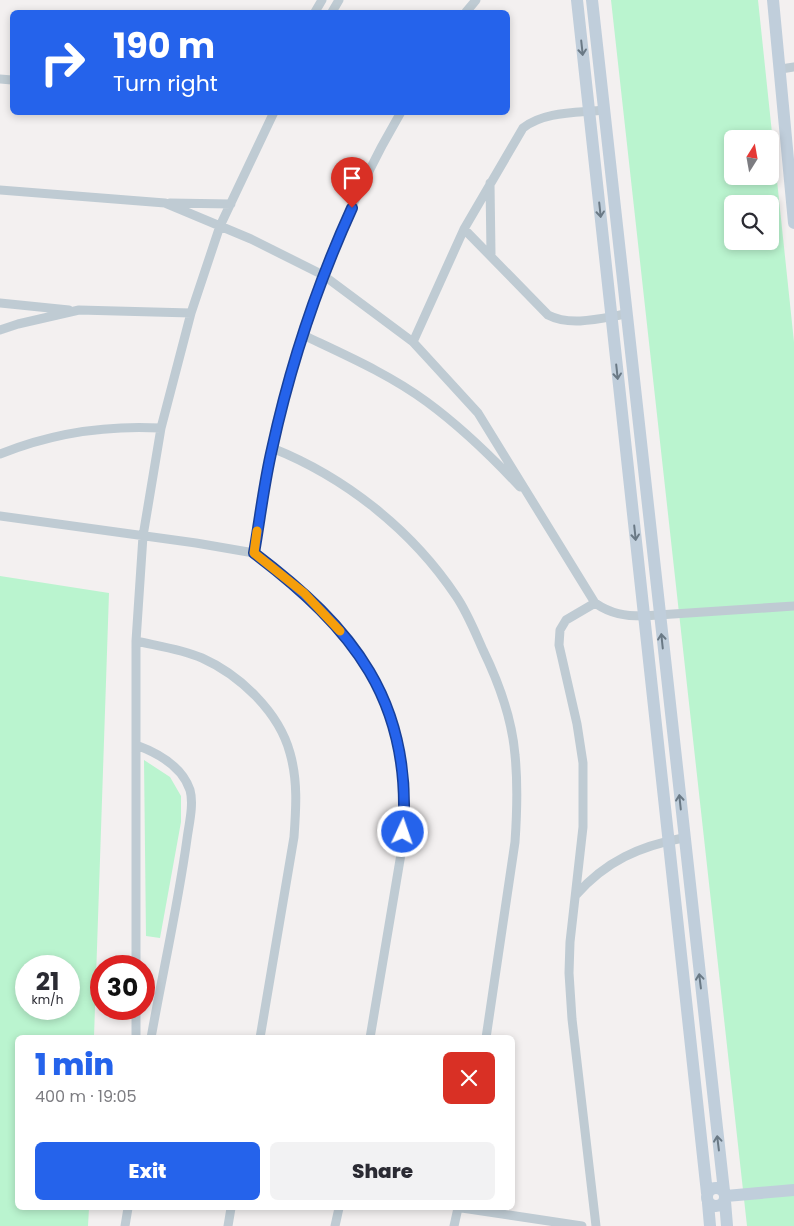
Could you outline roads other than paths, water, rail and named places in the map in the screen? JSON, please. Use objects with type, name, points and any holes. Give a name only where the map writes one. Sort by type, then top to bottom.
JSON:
[{"type":"street","points":[[468,10],[476,0]]},
{"type":"street","points":[[577,0],[710,1226]]},
{"type":"street","points":[[592,0],[727,1226]]},
{"type":"street","points":[[773,0],[794,223]]},
{"type":"street","points":[[781,69],[794,67]]},
{"type":"street","points":[[412,342],[464,228],[514,140],[523,128],[533,120],[549,116],[604,110]]},
{"type":"street","points":[[136,955],[136,641],[143,536],[161,428],[191,313],[220,226],[273,115]]},
{"type":"street","points":[[254,553],[272,448],[303,335],[323,275],[366,177],[399,115]]},
{"type":"street","points":[[490,183],[491,254]]},
{"type":"street","points":[[0,190],[165,203],[231,204]]},
{"type":"street","points":[[165,203],[220,226],[323,275],[412,342],[452,384],[487,425],[595,603],[606,611],[620,615],[644,616],[794,606]]},
{"type":"street","points":[[464,228],[541,308],[559,321],[626,314]]},
{"type":"street","points":[[0,303],[79,310],[191,313]]},
{"type":"street","points":[[0,330],[79,310]]},
{"type":"street","points":[[303,335],[362,363],[426,401],[464,432],[532,500]]},
{"type":"street","points":[[0,454],[46,438],[82,430],[135,426],[161,428]]},
{"type":"street","points":[[272,448],[316,468],[351,490],[420,550],[457,597],[491,666],[505,706],[515,753],[516,822],[486,1035]]},
{"type":"street","points":[[0,516],[254,553],[304,593],[333,622],[356,650],[374,678],[390,714],[399,748],[405,790],[402,848],[371,1035]]},
{"type":"street","points":[[595,603],[566,620],[560,630],[559,645],[575,715],[583,763],[584,810],[570,942],[572,1019],[596,1226]]},
{"type":"street","points":[[136,641],[179,650],[202,658],[225,670],[251,692],[265,708],[278,726],[290,752],[296,796],[294,836],[261,1035]]},
{"type":"street","points":[[136,745],[155,752],[172,764],[186,784],[190,799],[184,856],[152,1035]]},
{"type":"street","points":[[576,895],[595,875],[617,860],[642,848],[683,838]]},
{"type":"street","points":[[136,1020],[136,1035]]},
{"type":"street","points":[[708,1198],[715,1188],[725,1196],[794,1190]]},
{"type":"street","points":[[125,1226],[128,1210]]},
{"type":"street","points":[[228,1226],[231,1210]]},
{"type":"street","points":[[336,1226],[339,1210]]},
{"type":"street","points":[[454,1226],[458,1210]]},
{"type":"street","points":[[475,1210],[582,1226]]}]
